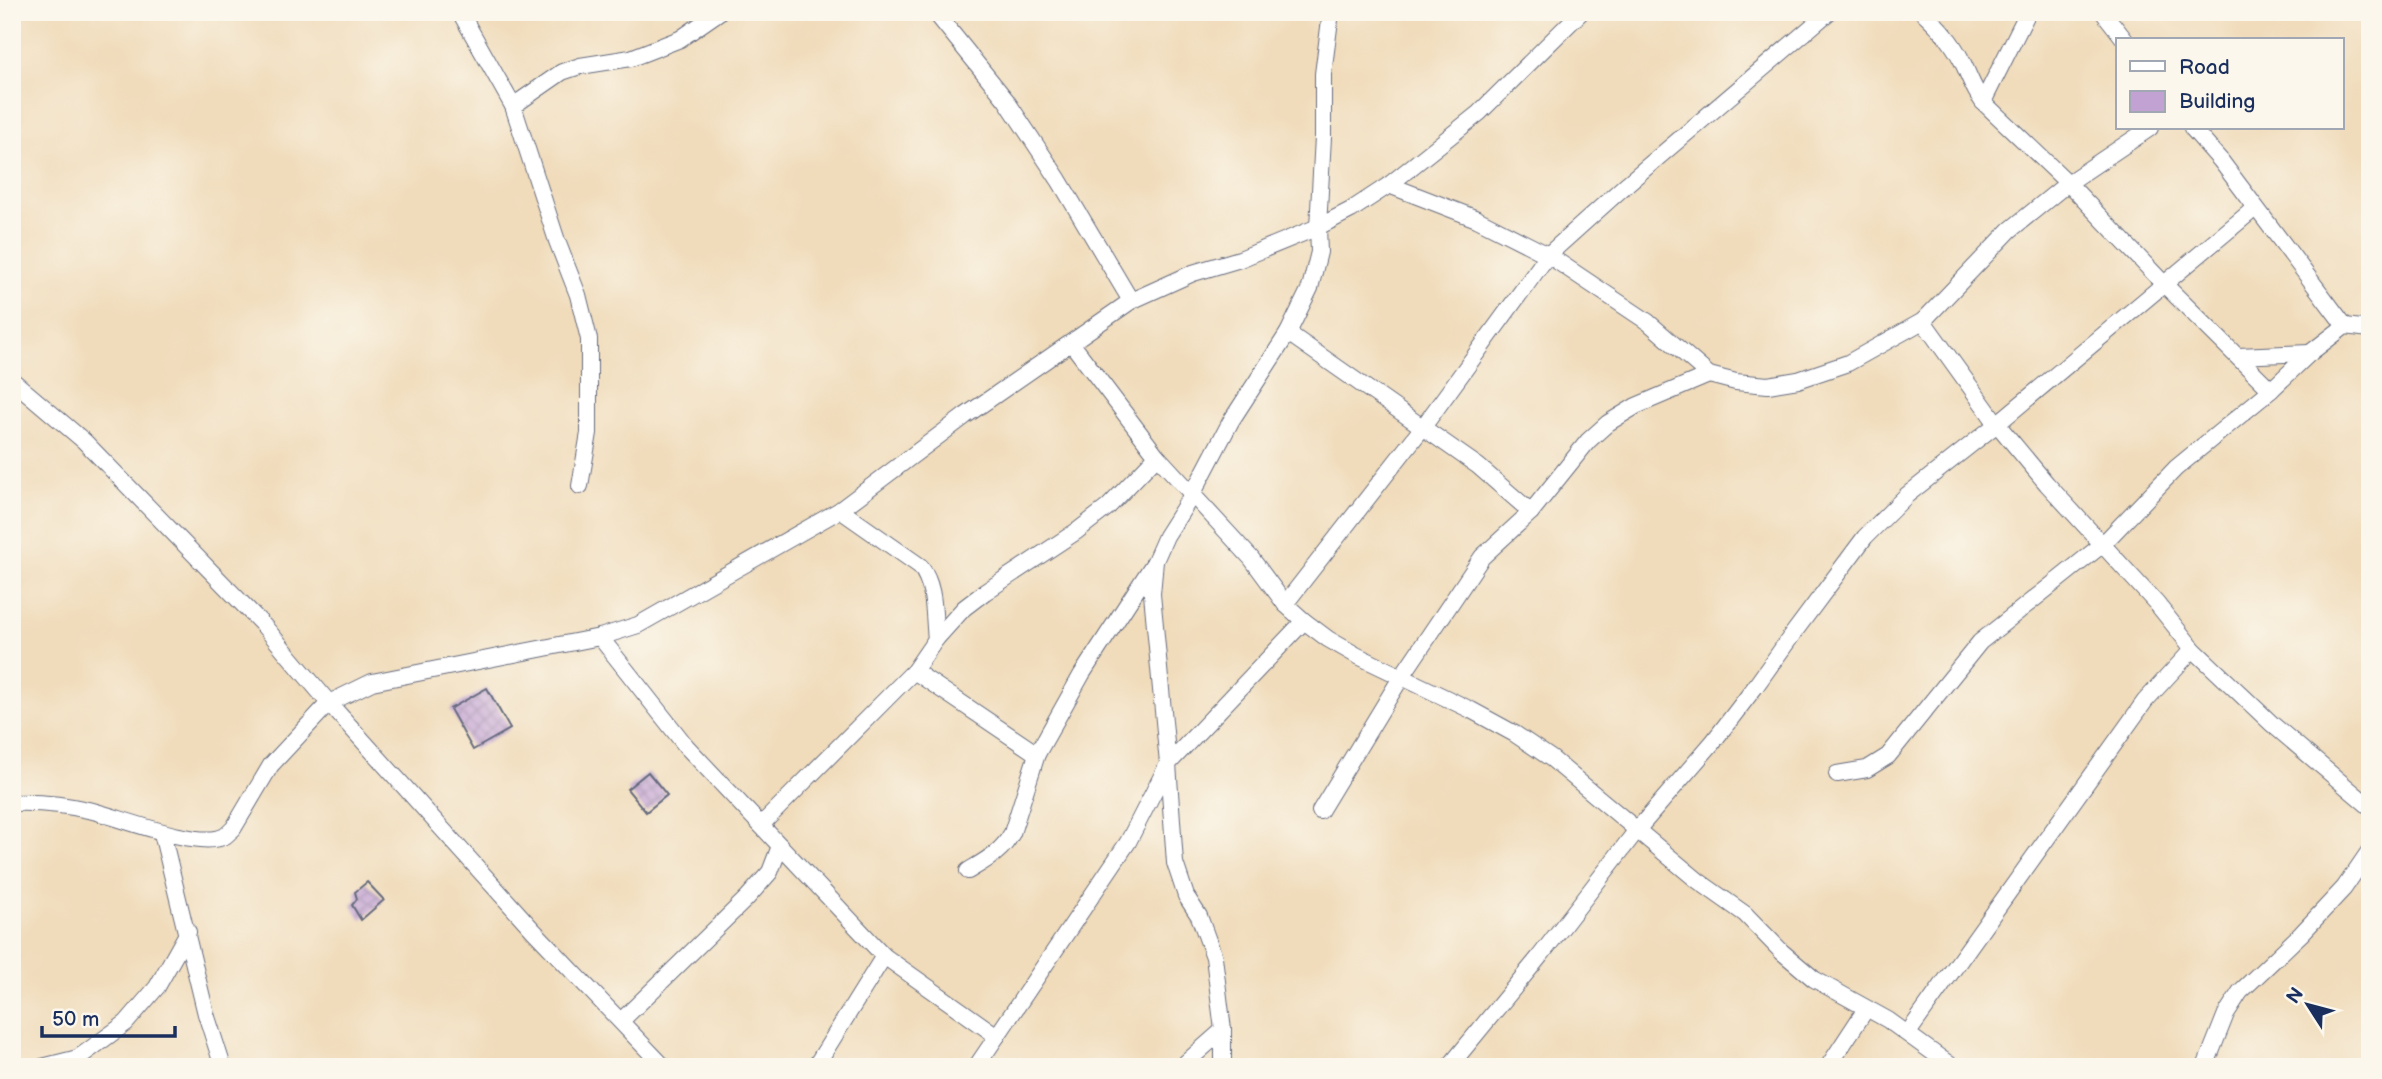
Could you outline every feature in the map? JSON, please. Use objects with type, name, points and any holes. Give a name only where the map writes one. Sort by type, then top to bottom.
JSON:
[{"type":"street","points":[[460,12],[513,106],[557,241],[578,295],[589,339],[589,432],[580,486]]},
{"type":"street","points":[[513,106],[562,72],[580,66],[631,58],[680,39],[719,12]]},
{"type":"street","points":[[935,12],[1006,100],[1059,180],[1131,301]]},
{"type":"street","points":[[968,871],[999,852],[1006,844],[1037,754],[1082,674],[1155,561],[1231,421],[1288,333],[1310,288],[1319,252],[1323,74],[1331,12]]},
{"type":"street","points":[[12,803],[38,802],[93,811],[162,832],[211,840],[225,836],[233,829],[271,765],[329,703],[372,682],[600,637],[638,625],[840,510],[965,416],[1131,301],[1193,273],[1240,259],[1318,227],[1351,210],[1389,185],[1479,113],[1581,12]]},
{"type":"street","points":[[1285,604],[1423,427],[1548,256],[1628,183],[1829,12]]},
{"type":"street","points":[[1923,12],[1946,34],[1974,90],[1983,102],[2068,183],[2163,283],[2271,390]]},
{"type":"street","points":[[1983,102],[2028,12]]},
{"type":"street","points":[[2104,12],[2124,38]]},
{"type":"street","points":[[1389,185],[1477,219],[1548,256],[1648,322],[1709,375],[1736,382],[1768,385],[1798,380],[1848,363],[1923,321],[2010,230],[2068,183],[2147,130]]},
{"type":"street","points":[[2194,130],[2221,161],[2345,326]]},
{"type":"street","points":[[1449,1067],[1540,956],[1637,830],[1713,742],[1865,537],[1908,495],[2255,208]]},
{"type":"street","points":[[1923,321],[1997,424],[2193,649],[2272,724],[2370,807]]},
{"type":"street","points":[[1837,774],[1867,769],[1888,756],[1980,642],[2103,544],[2176,468],[2271,390],[2309,353],[2345,326],[2370,329]]},
{"type":"street","points":[[1288,333],[1478,467],[1531,512]]},
{"type":"street","points":[[1072,344],[1157,456],[1251,558],[1285,604],[1304,621],[1347,650],[1515,734],[1552,759],[1697,880],[1745,914],[1782,952],[1814,979],[1908,1033],[1953,1067]]},
{"type":"street","points":[[2238,356],[2309,353]]},
{"type":"street","points":[[1320,811],[1402,676],[1482,556],[1531,512],[1588,441],[1608,423],[1636,406],[1709,375]]},
{"type":"street","points":[[12,380],[84,441],[264,626],[329,703],[660,1065]]},
{"type":"street","points":[[761,825],[914,671],[936,639],[964,608],[1108,507],[1157,456]]},
{"type":"street","points":[[840,510],[920,566],[927,575],[932,585],[936,639]]},
{"type":"street","points":[[1155,561],[1152,594],[1175,863],[1186,896],[1199,916],[1214,957],[1223,1030],[1223,1067]]},
{"type":"street","points":[[976,1067],[1128,842],[1168,764],[1304,621]]},
{"type":"street","points":[[600,637],[686,746],[884,956],[997,1036]]},
{"type":"street","points":[[1908,1033],[2144,701],[2193,649]]},
{"type":"street","points":[[914,671],[1037,754]]},
{"type":"street","points":[[162,832],[206,1014],[223,1067]]},
{"type":"street","points":[[621,1021],[771,872],[780,846]]},
{"type":"street","points":[[2205,1067],[2226,1014],[2240,992],[2310,925],[2368,857]]},
{"type":"street","points":[[771,872],[798,865]]},
{"type":"street","points":[[42,1067],[76,1062],[126,1023],[157,986],[188,932]]},
{"type":"street","points":[[815,1067],[884,956]]},
{"type":"street","points":[[1828,1067],[1866,1009]]},
{"type":"street","points":[[1181,1067],[1223,1030]]},
{"type":"building","points":[[487,688],[510,729],[473,750],[450,709]]},
{"type":"building","points":[[648,772],[667,795],[646,812],[627,789]]},
{"type":"building","points":[[367,882],[384,900],[361,920],[352,905],[357,899],[355,892]]}]
